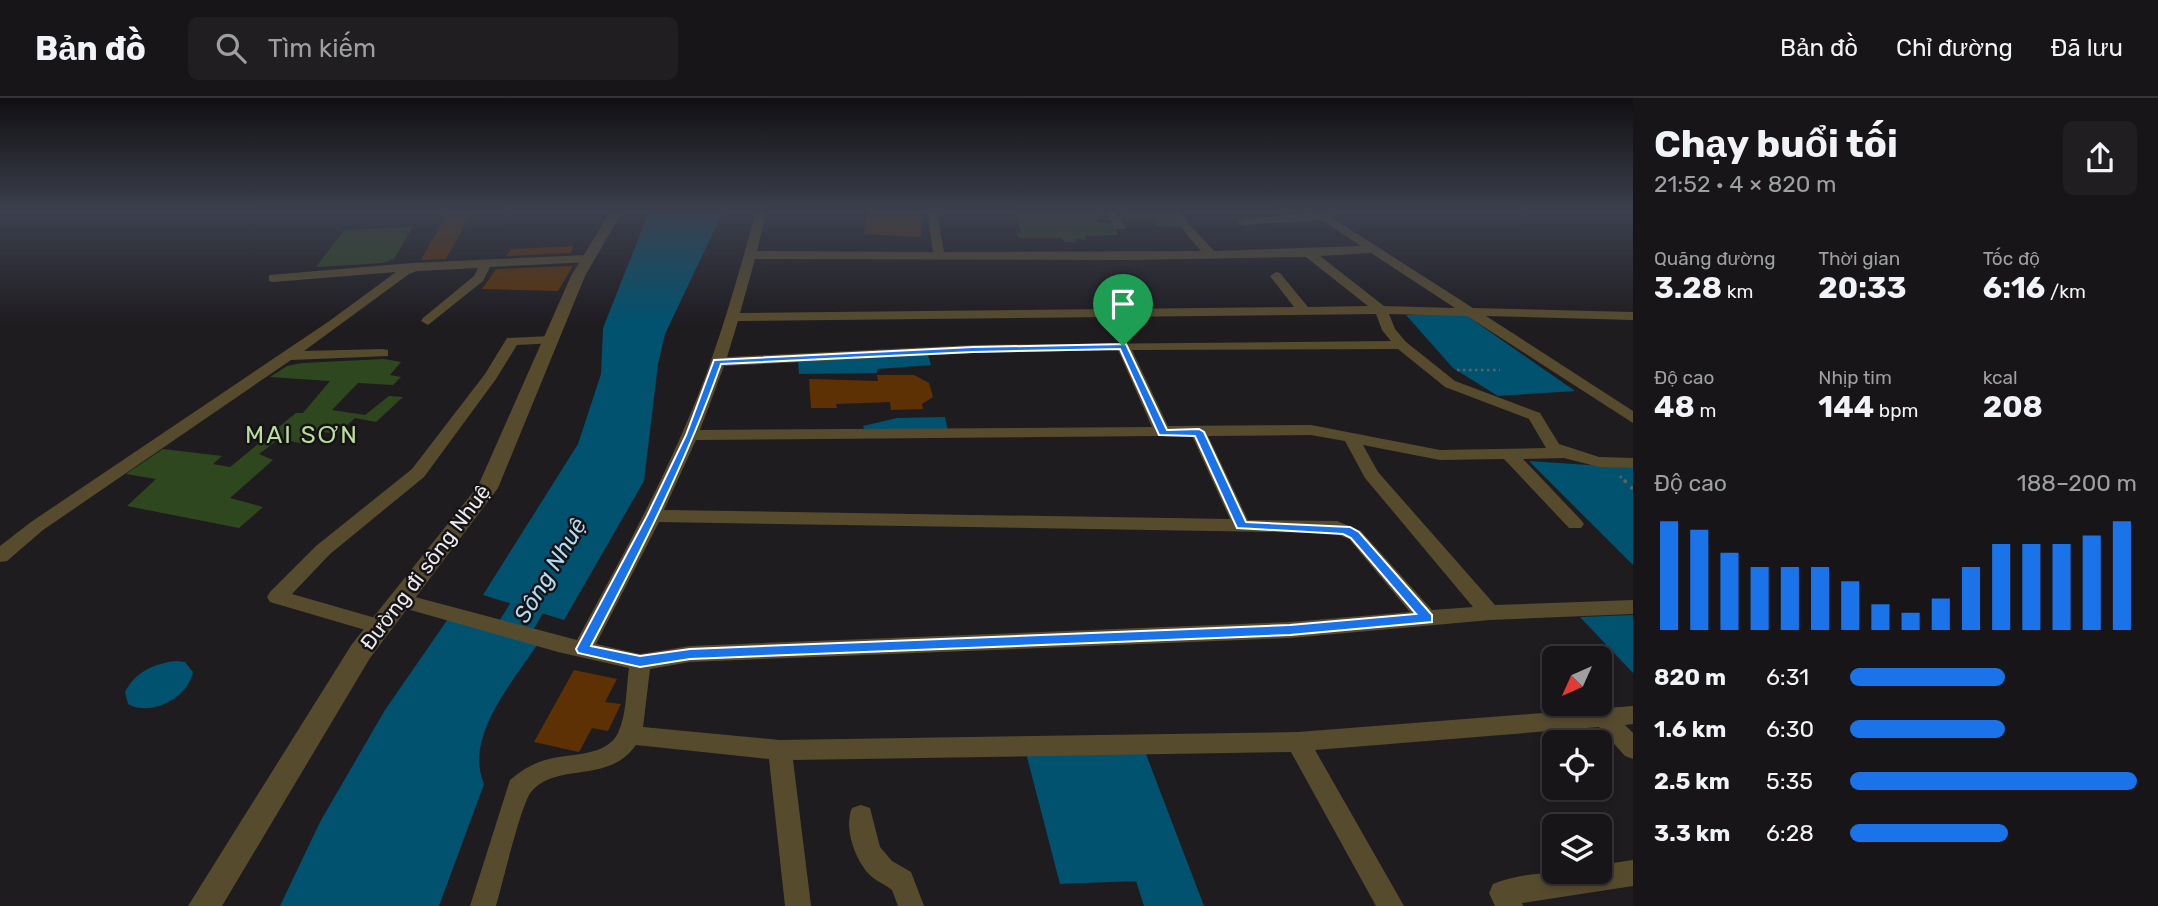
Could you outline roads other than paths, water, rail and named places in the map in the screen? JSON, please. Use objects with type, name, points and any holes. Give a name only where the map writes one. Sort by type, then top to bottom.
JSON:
[{"type":"street","name":"Đường đi sông Nhuệ","points":[[204,906],[360,650],[488,488],[593,250]]},
{"type":"street","points":[[583,649],[653,516],[691,435],[734,317],[751,250]]},
{"type":"street","points":[[938,250],[939,256]]},
{"type":"street","points":[[1206,250],[1211,255]]},
{"type":"street","points":[[750,255],[1211,255],[1361,250]]},
{"type":"street","points":[[1373,250],[1633,418]]},
{"type":"street","points":[[1309,253],[1381,310],[1389,330],[1401,345],[1450,384],[1535,416],[1553,447],[1565,453],[1599,462],[1633,463]]},
{"type":"street","points":[[273,278],[415,267],[587,259]]},
{"type":"street","points":[[428,321],[479,278],[486,263]]},
{"type":"street","points":[[0,556],[48,519],[405,271],[415,267]]},
{"type":"street","points":[[1276,276],[1304,311]]},
{"type":"street","points":[[734,317],[1381,310],[1633,316]]},
{"type":"street","points":[[379,626],[277,597],[323,550],[418,473],[491,376],[512,341],[551,340]]},
{"type":"street","points":[[718,362],[973,349],[1401,345]]},
{"type":"street","points":[[1123,346],[1163,433]]},
{"type":"street","points":[[286,356],[383,353]]},
{"type":"street","points":[[691,435],[1311,430],[1440,454],[1565,453]]},
{"type":"street","points":[[1199,432],[1242,526]]},
{"type":"street","points":[[1351,438],[1371,474],[1490,613]]},
{"type":"street","points":[[1509,454],[1575,524]]},
{"type":"street","points":[[653,516],[1346,530],[1355,535],[1427,618]]},
{"type":"street","points":[[400,600],[558,644],[640,662],[690,654],[1276,631],[1490,613],[1633,607]]},
{"type":"street","points":[[483,906],[519,788],[542,769],[615,755],[629,735],[640,662]]},
{"type":"street","points":[[629,735],[780,750],[1298,742],[1633,715]]},
{"type":"street","points":[[1604,717],[1633,749]]},
{"type":"street","points":[[1298,742],[1391,906]]},
{"type":"street","points":[[780,750],[799,906]]},
{"type":"street","points":[[861,816],[870,855],[877,865],[902,878],[911,906]]},
{"type":"street","points":[[1510,906],[1502,893],[1633,873]]},
{"type":"water","points":[[634,250],[705,250],[665,334],[658,364],[644,481],[564,620],[483,595],[578,444],[601,374],[603,328]]},
{"type":"water","points":[[1463,313],[1575,391],[1498,396],[1453,368],[1406,315]]},
{"type":"water","points":[[928,355],[931,365],[877,369],[877,373],[799,374],[798,361]]},
{"type":"water","points":[[945,417],[948,432],[866,433],[863,426],[897,418]]},
{"type":"water","points":[[1529,461],[1633,468],[1633,565]]},
{"type":"water","points":[[1633,615],[1633,673],[1612,651],[1612,646],[1607,646],[1580,617]]},
{"type":"water","points":[[450,616],[537,645],[504,693],[485,729],[480,748],[484,784],[439,906],[280,906],[320,822],[385,710]]},
{"type":"water","points":[[176,661],[185,662],[193,672],[184,690],[167,703],[157,706],[147,708],[128,704],[125,692],[134,679],[153,666]]},
{"type":"water","points":[[1144,749],[1204,906],[1144,906],[1136,881],[1060,884],[1026,753]]},
{"type":"waterway","name":"Sông Nhuệ","points":[[494,663],[549,571]]},
{"type":"district","name":"MAI SƠN","points":[[302,435]]}]
